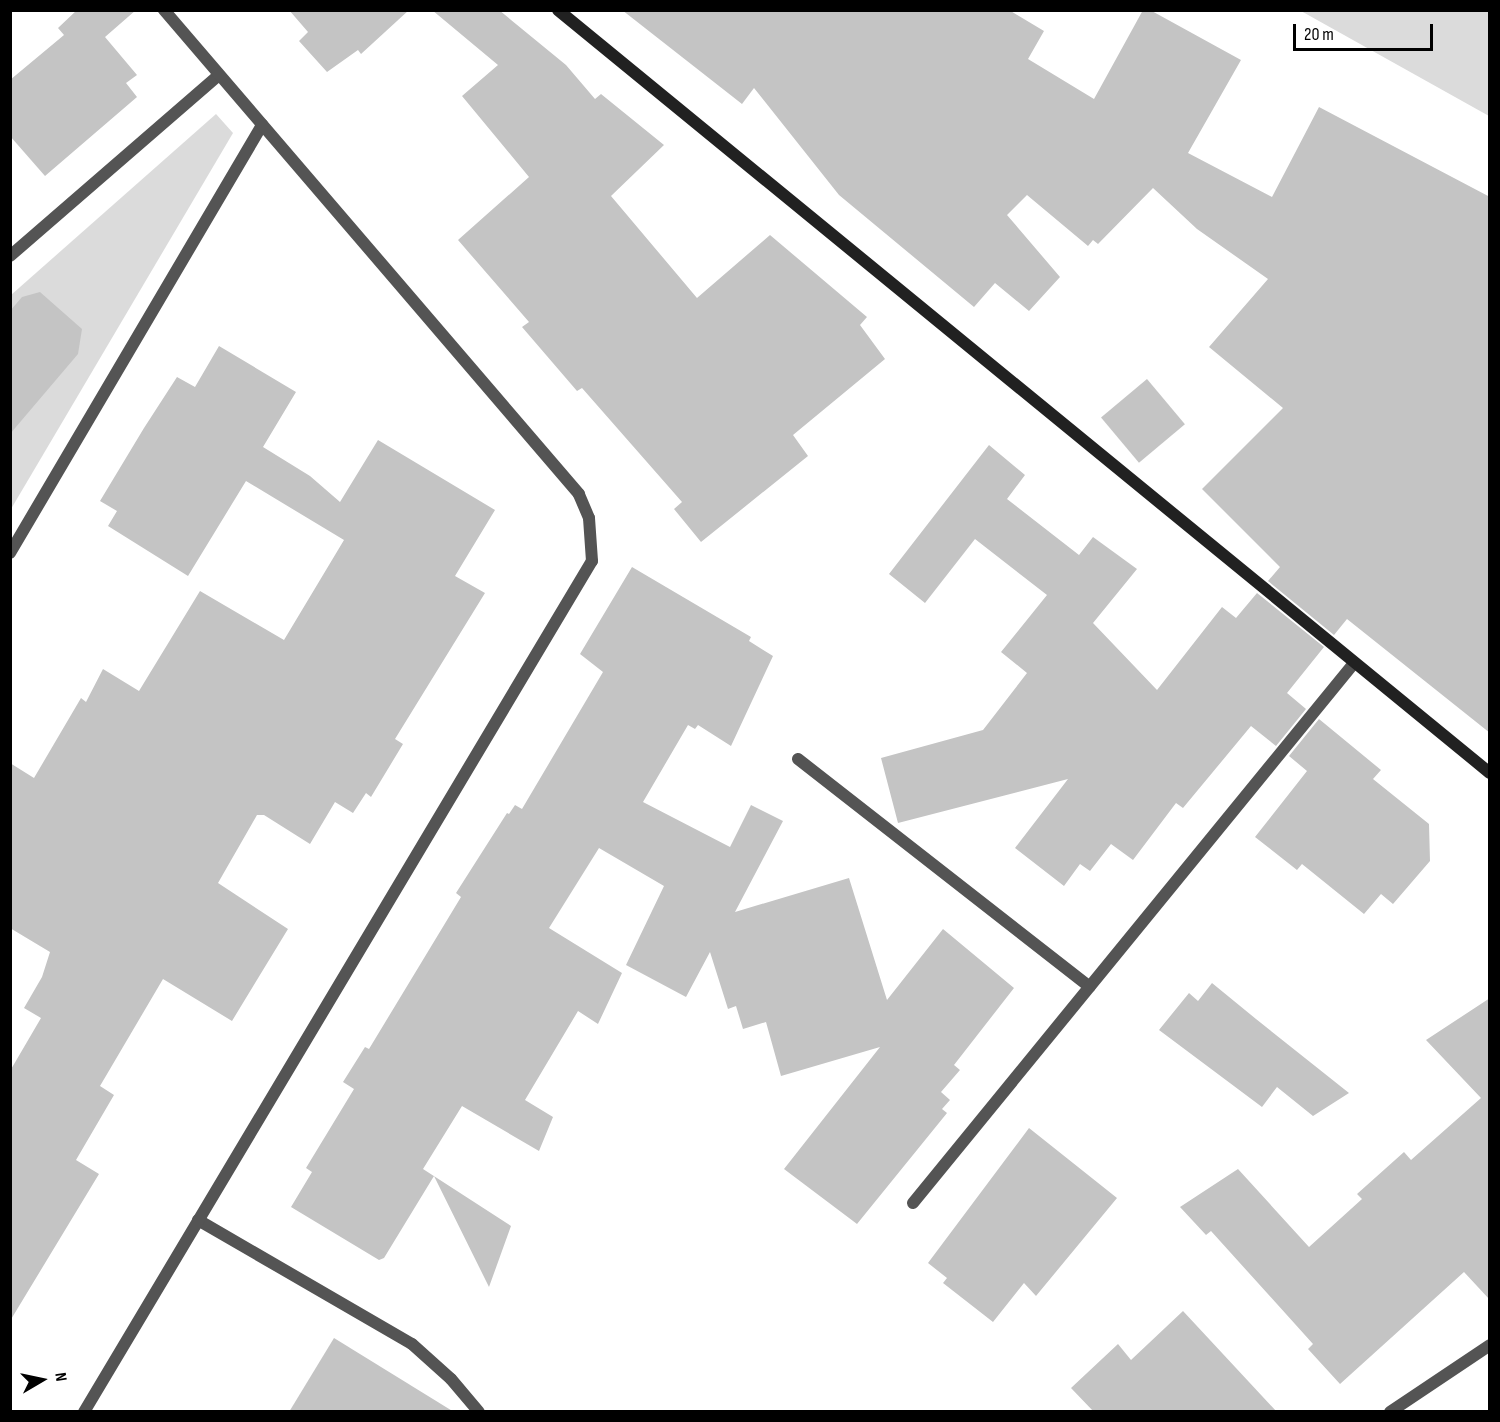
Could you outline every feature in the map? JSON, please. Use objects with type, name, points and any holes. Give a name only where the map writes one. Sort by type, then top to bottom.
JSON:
[{"type":"street","points":[[84,1412],[592,561],[589,518],[579,494],[164,10]]},
{"type":"street","points":[[558,10],[1490,773]]},
{"type":"street","points":[[10,256],[219,75]]},
{"type":"street","points":[[10,553],[262,126]]},
{"type":"street","points":[[913,1203],[1354,663]]},
{"type":"street","points":[[798,759],[1090,987]]},
{"type":"street","points":[[198,1220],[412,1344],[451,1379],[479,1412]]},
{"type":"street","points":[[1390,1412],[1490,1345]]},
{"type":"shaded area","points":[[1301,11],[1489,11],[1489,116]]},
{"type":"shaded area","points":[[216,114],[233,133],[11,509],[11,295]]},
{"type":"building","points":[[77,10],[136,10],[105,37],[137,75],[126,83],[137,97],[45,176],[10,136],[10,80],[64,35],[58,28]]},
{"type":"building","points":[[289,10],[409,10],[361,54],[358,50],[327,72],[299,41],[308,32]]},
{"type":"building","points":[[432,10],[499,10],[566,65],[595,99],[601,94],[664,145],[611,196],[697,298],[770,235],[867,317],[860,325],[885,359],[793,435],[808,456],[701,542],[674,509],[682,502],[582,388],[577,391],[522,327],[529,322],[458,240],[529,177],[462,96],[498,65]]},
{"type":"building","points":[[622,10],[1009,10],[1044,31],[1028,59],[1094,99],[1143,10],[1150,10],[1241,60],[1188,153],[1272,197],[1319,107],[1490,197],[1490,733],[1347,619],[1334,635],[1268,581],[1280,567],[1202,489],[1283,408],[1209,347],[1268,279],[1197,229],[1153,188],[1098,244],[1093,240],[1088,246],[1027,195],[1007,215],[1060,277],[1029,311],[995,283],[974,307],[839,195],[754,88],[742,104]]},
{"type":"building","points":[[40,292],[82,329],[78,354],[10,434],[10,311],[22,297]]},
{"type":"building","points":[[219,346],[296,392],[263,447],[310,476],[340,502],[378,440],[495,510],[455,576],[485,593],[395,739],[403,744],[371,797],[366,793],[353,813],[335,802],[310,844],[264,815],[257,815],[218,883],[288,929],[232,1021],[163,979],[100,1086],[114,1095],[76,1160],[99,1174],[10,1321],[10,1071],[41,1018],[24,1008],[42,977],[50,952],[10,928],[10,763],[34,778],[81,698],[86,702],[103,669],[139,691],[200,591],[284,640],[344,540],[246,481],[188,576],[108,526],[117,511],[100,501],[144,428],[177,377],[195,387]]},
{"type":"building","points":[[1147,379],[1185,424],[1139,463],[1101,418]]},
{"type":"building","points":[[989,445],[1025,475],[1007,499],[1079,555],[1093,537],[1137,569],[1093,623],[1157,690],[1222,607],[1236,618],[1257,593],[1324,647],[1287,693],[1306,709],[1276,746],[1251,726],[1183,808],[1176,803],[1133,860],[1111,844],[1090,871],[1080,864],[1064,886],[1015,848],[1068,779],[898,823],[881,758],[983,730],[1027,673],[1001,652],[1047,595],[975,539],[925,603],[889,574]]},
{"type":"building","points":[[632,567],[751,637],[749,641],[773,656],[731,746],[698,725],[695,729],[688,725],[643,802],[730,847],[751,805],[783,821],[735,912],[849,878],[887,1000],[943,929],[1014,988],[954,1065],[960,1070],[941,1092],[950,1100],[942,1109],[947,1113],[857,1224],[784,1169],[880,1047],[781,1076],[766,1022],[743,1029],[736,1006],[728,1009],[710,952],[686,997],[626,965],[664,886],[599,848],[549,928],[622,973],[598,1024],[578,1011],[525,1100],[553,1117],[539,1151],[462,1106],[423,1169],[434,1176],[384,1258],[379,1260],[291,1207],[312,1172],[306,1168],[354,1089],[343,1082],[365,1047],[369,1049],[461,897],[456,893],[507,813],[509,814],[515,805],[522,809],[603,672],[580,654]]},
{"type":"building","points":[[1319,719],[1381,770],[1373,779],[1429,824],[1430,861],[1393,904],[1381,894],[1364,914],[1302,864],[1297,870],[1255,837],[1307,771],[1289,756]]},
{"type":"building","points":[[1212,983],[1349,1093],[1313,1116],[1277,1087],[1262,1107],[1159,1030],[1189,993],[1198,1001]]},
{"type":"building","points":[[1490,998],[1490,1300],[1464,1272],[1340,1384],[1308,1349],[1313,1344],[1211,1231],[1206,1235],[1180,1207],[1238,1169],[1309,1247],[1362,1199],[1357,1194],[1404,1152],[1411,1160],[1481,1098],[1426,1040]]},
{"type":"building","points":[[1029,1128],[1117,1198],[1036,1296],[1024,1283],[993,1322],[943,1283],[947,1278],[928,1263]]},
{"type":"building","points":[[434,1176],[511,1226],[489,1287]]},
{"type":"building","points":[[1183,1311],[1277,1412],[1094,1412],[1071,1388],[1118,1344],[1131,1360]]},
{"type":"building","points":[[334,1338],[454,1412],[289,1412]]}]
